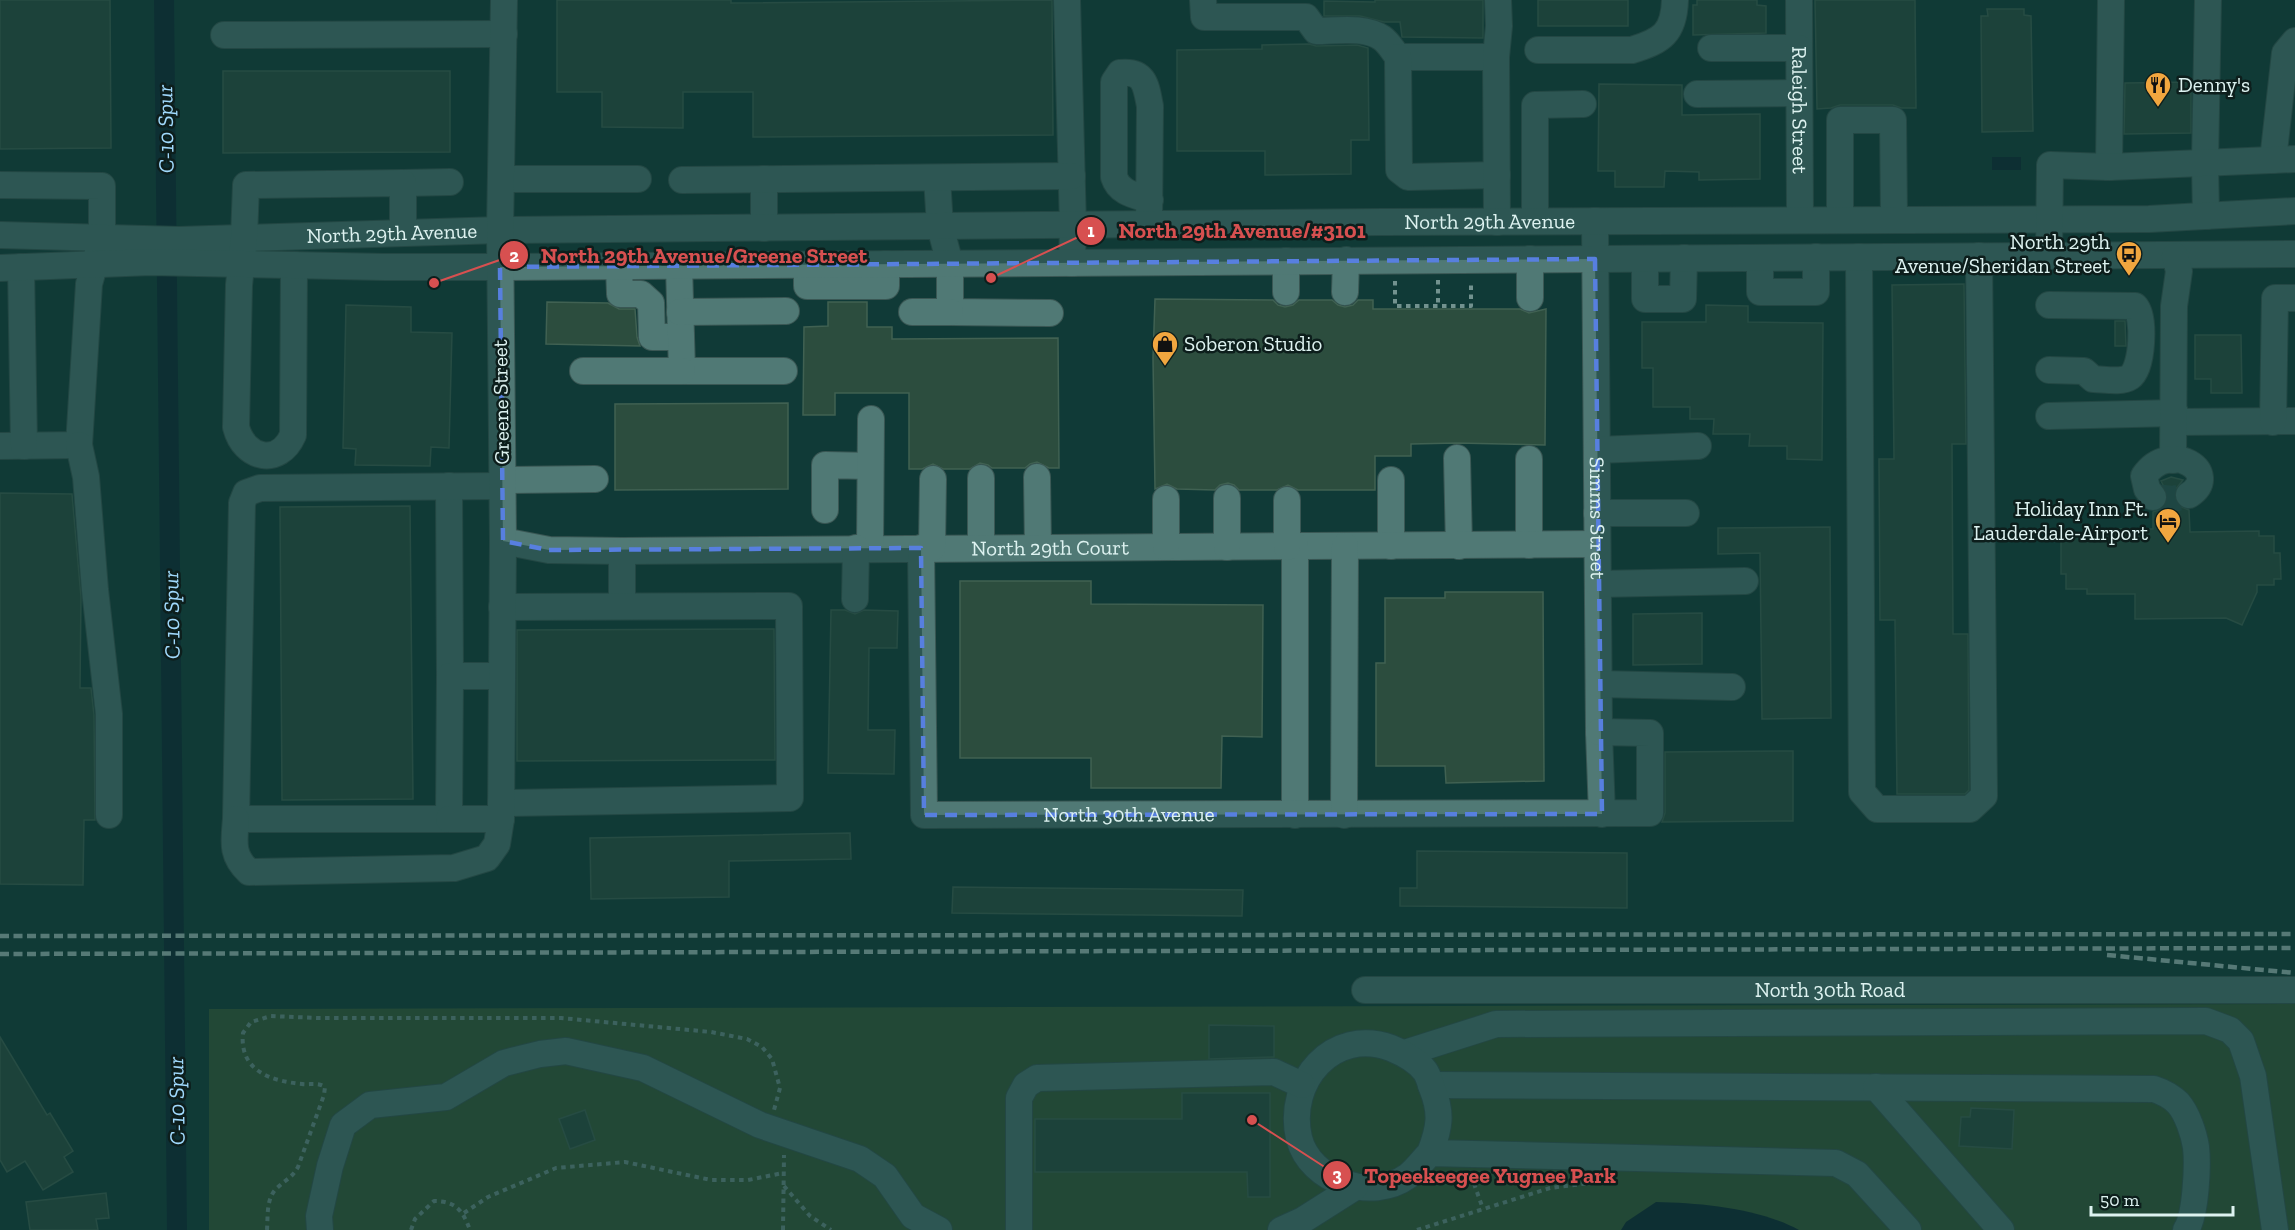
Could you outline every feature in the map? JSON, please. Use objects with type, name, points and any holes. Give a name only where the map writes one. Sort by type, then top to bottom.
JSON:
[{"type":"street","name":"Greene Street","points":[[449,486],[260,488],[246,492],[242,503],[234,844],[238,862],[249,872],[454,868],[487,858],[497,844],[501,811],[503,541],[500,230],[504,0]]},
{"type":"street","points":[[1067,0],[1072,263]]},
{"type":"street","points":[[1203,0],[1204,17],[1306,17],[1316,31],[1373,33],[1384,40],[1398,57],[1399,170],[1408,177],[1497,175]]},
{"type":"street","points":[[1497,222],[1498,0]]},
{"type":"street","points":[[1538,50],[1632,50],[1647,46],[1660,41],[1668,32],[1675,0]]},
{"type":"street","name":"Raleigh Street","points":[[1799,0],[1800,219]]},
{"type":"street","points":[[2109,167],[2111,0]]},
{"type":"street","points":[[2206,216],[2208,0]]},
{"type":"street","points":[[224,35],[504,34]]},
{"type":"street","points":[[2049,256],[2050,165],[2109,167],[2284,159],[2285,53],[2295,41]]},
{"type":"street","points":[[1711,48],[1799,48]]},
{"type":"street","points":[[1398,57],[1496,57]]},
{"type":"street","points":[[1697,94],[1799,93]]},
{"type":"street","points":[[1535,221],[1535,105],[1582,104]]},
{"type":"street","points":[[1840,219],[1840,120],[1893,120],[1894,219]]},
{"type":"street","points":[[682,180],[1072,176]]},
{"type":"street","points":[[938,178],[940,226],[950,264],[950,312]]},
{"type":"street","points":[[501,179],[638,179]]},
{"type":"street","points":[[764,179],[764,228]]},
{"type":"street","points":[[294,265],[293,435],[289,445],[270,456],[247,449],[239,439],[236,427],[239,285],[244,251],[246,185],[450,182]]},
{"type":"street","points":[[403,183],[403,233]]},
{"type":"street","points":[[0,185],[102,186],[102,238],[89,284],[79,446],[86,477],[95,590],[109,714],[108,814]]},
{"type":"street","name":"North 29th Avenue","points":[[10,268],[94,264],[151,251],[244,251],[403,233],[500,230],[1073,226],[1150,212],[1497,222],[2149,219],[2295,211]]},
{"type":"street","name":"Simms Street","points":[[1595,221],[1599,732],[1602,814]]},
{"type":"street","name":"North 29th Avenue","points":[[0,235],[102,238],[151,251]]},
{"type":"street","name":"North 29th Avenue","points":[[244,251],[294,265],[500,267],[2295,254]]},
{"type":"street","points":[[1859,257],[1862,792],[1877,809],[1958,809],[1970,808],[1984,796],[1979,256]]},
{"type":"street","points":[[2167,256],[2159,273],[2174,306],[2173,459]]},
{"type":"street","points":[[1760,258],[1760,292],[1816,292],[1816,257]]},
{"type":"street","points":[[1645,259],[1645,299],[1683,299],[1684,258]]},
{"type":"street","points":[[1530,260],[1530,298]]},
{"type":"street","points":[[1286,261],[1286,292]]},
{"type":"street","points":[[1345,292],[1346,261]]},
{"type":"street","points":[[619,266],[620,294],[641,294],[651,303],[652,337],[680,324],[786,310]]},
{"type":"street","points":[[679,266],[682,370]]},
{"type":"street","points":[[10,268],[12,446],[79,446]]},
{"type":"street","points":[[2049,416],[2284,422],[2275,298],[2295,298]]},
{"type":"street","points":[[2049,305],[2134,306],[2140,313],[2141,350],[2137,370],[2124,380],[2093,379],[2084,371],[2049,370]]},
{"type":"street","points":[[912,312],[1050,313]]},
{"type":"street","points":[[583,371],[784,371]]},
{"type":"street","points":[[855,599],[863,548],[870,465],[870,419]]},
{"type":"street","points":[[1597,450],[1698,446]]},
{"type":"street","points":[[1457,458],[1458,546]]},
{"type":"street","points":[[1529,459],[1529,545]]},
{"type":"street","points":[[2153,497],[2147,489],[2144,476],[2150,466],[2162,460],[2173,459],[2187,461],[2195,466],[2199,475],[2199,484],[2189,495]]},
{"type":"street","points":[[825,510],[825,465],[870,465]]},
{"type":"street","points":[[1037,477],[1038,548]]},
{"type":"street","points":[[981,478],[981,548]]},
{"type":"street","points":[[449,819],[449,486],[596,479]]},
{"type":"street","points":[[927,548],[933,479]]},
{"type":"street","points":[[1391,480],[1391,546]]},
{"type":"street","points":[[1227,498],[1227,547]]},
{"type":"street","points":[[1166,499],[1166,547]]},
{"type":"street","points":[[1287,500],[1291,547],[1295,815]]},
{"type":"street","points":[[1597,513],[1686,513]]},
{"type":"street","name":"North 29th Court","points":[[503,541],[549,550],[622,551],[1597,544]]},
{"type":"street","points":[[1344,815],[1345,546]]},
{"type":"street","name":"North 30th Avenue","points":[[927,548],[924,815],[1650,813],[1650,733],[1599,732]]},
{"type":"street","points":[[622,551],[622,606]]},
{"type":"street","points":[[1598,584],[1745,581]]},
{"type":"street","points":[[236,819],[449,819],[501,811],[790,798],[789,606],[502,607]]},
{"type":"street","points":[[450,676],[502,676]]},
{"type":"street","points":[[1599,684],[1732,687]]},
{"type":"street","name":"North 30th Road","points":[[1365,990],[2295,990]]},
{"type":"street","points":[[1405,1053],[1496,1024],[2206,1021],[2230,1030],[2241,1041],[2253,1076],[2275,1230]]},
{"type":"street","points":[[1356,1044],[1379,1044],[1405,1053],[1424,1071],[1440,1107],[1438,1133],[1430,1153],[1407,1177],[1382,1187],[1355,1187],[1331,1178],[1312,1163],[1300,1140],[1296,1112],[1302,1085],[1311,1071],[1334,1051],[1356,1044]]},
{"type":"street","points":[[320,1230],[319,1216],[330,1166],[343,1125],[370,1105],[446,1097],[504,1063],[540,1054],[566,1051],[643,1068],[778,1131],[860,1159],[885,1176],[913,1216],[939,1230]]},
{"type":"street","points":[[1019,1230],[1019,1098],[1026,1085],[1037,1078],[1274,1072],[1302,1085]]},
{"type":"street","points":[[1431,1085],[2154,1089],[2167,1094],[2179,1104],[2196,1147],[2193,1211],[2186,1230]]},
{"type":"street","points":[[1876,1088],[2001,1230]]},
{"type":"street","points":[[1430,1153],[1836,1162],[1857,1174],[1908,1230]]},
{"type":"street","points":[[1281,1230],[1303,1220],[1355,1187]]},
{"type":"path","points":[[1395,274],[1395,306],[1471,306],[1470,274]]},
{"type":"path","points":[[1438,274],[1438,306]]},
{"type":"path","points":[[267,1230],[269,1200],[275,1189],[292,1178],[325,1087],[320,1084],[271,1080],[256,1070],[244,1053],[243,1033],[252,1022],[271,1016],[561,1018],[711,1032],[747,1039],[762,1047],[772,1059],[780,1088],[778,1131],[783,1173],[783,1230]]},
{"type":"path","points":[[1463,1154],[1483,1209]]},
{"type":"path","points":[[464,1213],[488,1197],[556,1168],[626,1162],[711,1180],[748,1180],[783,1173]]},
{"type":"path","points":[[1417,1230],[1550,1188],[1616,1180]]},
{"type":"path","points":[[783,1185],[810,1216],[831,1230]]},
{"type":"path","points":[[411,1230],[416,1219],[434,1201],[451,1204],[464,1213],[470,1230]]},
{"type":"highlighted area","points":[[1595,259],[1602,814],[924,815],[921,548],[549,550],[503,541],[500,267]]},
{"type":"green space","points":[[2295,1004],[2295,1230],[209,1230],[209,1009]]},
{"type":"water","points":[[1992,157],[2021,157],[2021,170],[1992,170]]},
{"type":"water","points":[[1656,1202],[1729,1208],[1766,1216],[1799,1230],[1621,1230],[1626,1222]]},
{"type":"building","points":[[0,0],[110,0],[111,148],[0,149]]},
{"type":"building","points":[[557,0],[731,0],[731,3],[1052,0],[1053,135],[753,137],[753,92],[683,92],[683,128],[602,127],[602,92],[557,92]]},
{"type":"building","points":[[1375,0],[1483,0],[1483,38],[1402,37],[1400,22],[1384,22],[1360,16],[1324,16],[1324,1],[1375,2]]},
{"type":"building","points":[[1538,0],[1628,0],[1628,26],[1538,26]]},
{"type":"building","points":[[1697,0],[1757,0],[1757,5],[1766,6],[1766,33],[1693,35],[1693,5],[1697,5]]},
{"type":"building","points":[[1815,0],[1915,0],[1916,108],[1901,108],[1893,105],[1840,105],[1817,109]]},
{"type":"building","points":[[1987,9],[2024,9],[2024,15],[2031,16],[2033,131],[1982,132],[1981,16],[1988,16]]},
{"type":"building","points":[[1309,44],[1316,46],[1357,45],[1368,48],[1369,140],[1351,140],[1351,174],[1265,175],[1265,151],[1177,151],[1177,50],[1262,49],[1262,45]]},
{"type":"building","points":[[223,71],[450,71],[450,152],[223,153]]},
{"type":"building","name":"Denny's","points":[[2191,82],[2191,133],[2124,134],[2125,83]]},
{"type":"building","points":[[1599,84],[1682,85],[1682,115],[1760,114],[1760,179],[1699,180],[1699,172],[1665,171],[1664,187],[1615,187],[1615,171],[1598,171]]},
{"type":"building","points":[[1964,284],[1966,444],[1952,444],[1953,634],[1968,634],[1969,790],[1965,794],[1897,794],[1895,620],[1880,620],[1879,459],[1894,459],[1892,285]]},
{"type":"building","points":[[1155,299],[1273,300],[1285,307],[1299,300],[1332,300],[1345,307],[1353,305],[1358,300],[1373,300],[1373,309],[1520,309],[1529,313],[1546,309],[1545,445],[1411,444],[1411,456],[1375,456],[1375,490],[1298,490],[1288,485],[1277,490],[1239,490],[1228,483],[1220,485],[1215,490],[1177,489],[1167,484],[1155,489],[1153,358]]},
{"type":"building","points":[[547,302],[608,303],[619,309],[635,309],[640,346],[546,344]]},
{"type":"building","points":[[828,302],[867,302],[867,327],[892,327],[892,339],[1058,338],[1059,468],[1049,468],[1037,462],[1025,468],[992,468],[980,463],[970,469],[943,469],[933,464],[922,469],[909,469],[909,393],[835,393],[835,415],[803,415],[804,327],[828,326]]},
{"type":"building","points":[[346,305],[411,307],[411,332],[452,333],[449,448],[431,447],[430,466],[355,465],[356,449],[343,448]]},
{"type":"building","points":[[1706,305],[1748,306],[1748,322],[1823,323],[1822,460],[1787,459],[1787,446],[1749,446],[1750,434],[1713,434],[1714,419],[1690,419],[1690,407],[1653,407],[1653,368],[1642,368],[1642,322],[1706,322]]},
{"type":"building","points":[[2115,321],[2125,321],[2126,346],[2115,346]]},
{"type":"building","points":[[2195,335],[2241,335],[2242,393],[2211,393],[2211,379],[2195,379]]},
{"type":"building","points":[[788,403],[788,489],[615,490],[615,404]]},
{"type":"building","name":"Holiday Inn Ft. Lauderdale-Airport","points":[[2171,477],[2183,480],[2175,490],[2174,498],[2179,506],[2189,510],[2190,532],[2259,531],[2259,536],[2274,536],[2274,553],[2280,553],[2281,579],[2274,579],[2274,585],[2257,585],[2257,592],[2242,625],[2226,618],[2135,619],[2135,594],[2087,594],[2087,589],[2066,589],[2066,574],[2061,574],[2061,534],[2087,534],[2087,529],[2153,529],[2153,512],[2161,509],[2167,502],[2168,495],[2161,481]]},
{"type":"building","points":[[0,493],[72,494],[81,597],[80,688],[91,688],[94,715],[95,820],[84,820],[83,885],[0,884]]},
{"type":"building","points":[[410,506],[413,799],[282,800],[280,507]]},
{"type":"building","points":[[1830,527],[1831,718],[1762,719],[1760,553],[1718,554],[1718,528]]},
{"type":"building","points":[[960,581],[1091,581],[1091,604],[1263,605],[1262,737],[1222,736],[1221,788],[1091,788],[1091,758],[960,758]]},
{"type":"building","points":[[1445,592],[1543,592],[1544,781],[1446,783],[1445,766],[1376,766],[1376,663],[1385,663],[1385,598],[1445,598]]},
{"type":"building","points":[[831,610],[845,610],[855,614],[864,610],[898,611],[897,648],[869,648],[868,730],[895,730],[894,774],[828,773]]},
{"type":"building","points":[[1702,613],[1702,664],[1633,665],[1633,614]]},
{"type":"building","points":[[774,629],[775,760],[517,761],[517,630]]},
{"type":"building","points":[[1793,751],[1793,821],[1662,822],[1665,813],[1665,752]]},
{"type":"building","points":[[850,833],[851,859],[729,861],[729,897],[591,899],[590,838]]},
{"type":"building","points":[[1417,851],[1627,853],[1627,908],[1400,906],[1400,888],[1417,888]]},
{"type":"building","points":[[953,887],[1243,890],[1242,916],[952,913]]},
{"type":"building","points":[[1209,1025],[1274,1026],[1274,1057],[1209,1059]]},
{"type":"building","points":[[0,1037],[47,1115],[50,1113],[73,1151],[64,1157],[73,1172],[43,1190],[25,1161],[7,1172],[0,1160]]},
{"type":"building","points":[[1182,1093],[1270,1093],[1270,1197],[1248,1197],[1247,1172],[1035,1172],[1035,1119],[1182,1119]]},
{"type":"building","points":[[1971,1108],[2014,1110],[2012,1149],[1959,1146],[1961,1117],[1970,1117]]},
{"type":"building","points":[[585,1110],[595,1140],[570,1149],[559,1119]]},
{"type":"building","points":[[106,1193],[109,1218],[96,1219],[98,1230],[30,1230],[26,1202]]},
{"type":"waterway","name":"C-10 Spur","points":[[164,0],[177,1230]]},
{"type":"tunnel","points":[[2153,497],[2173,499],[2189,495]]},
{"type":"railway","points":[[0,936],[2295,934]]},
{"type":"railway","points":[[0,954],[2295,948]]},
{"type":"railway","points":[[2107,955],[2295,973]]},
{"type":"place","name":"Denny's","points":[[2158,108]]},
{"type":"place","name":"North 29th Avenue/Sheridan Street","points":[[2129,277]]},
{"type":"place","name":"North 29th Avenue/#3101","points":[[991,278]]},
{"type":"place","name":"North 29th Avenue/Greene Street","points":[[434,283]]},
{"type":"place","name":"Soberon Studio","points":[[1165,367]]},
{"type":"place","name":"Holiday Inn Ft. Lauderdale-Airport","points":[[2168,544]]},
{"type":"place","name":"Topeekeegee Yugnee Park","points":[[1252,1120]]}]
